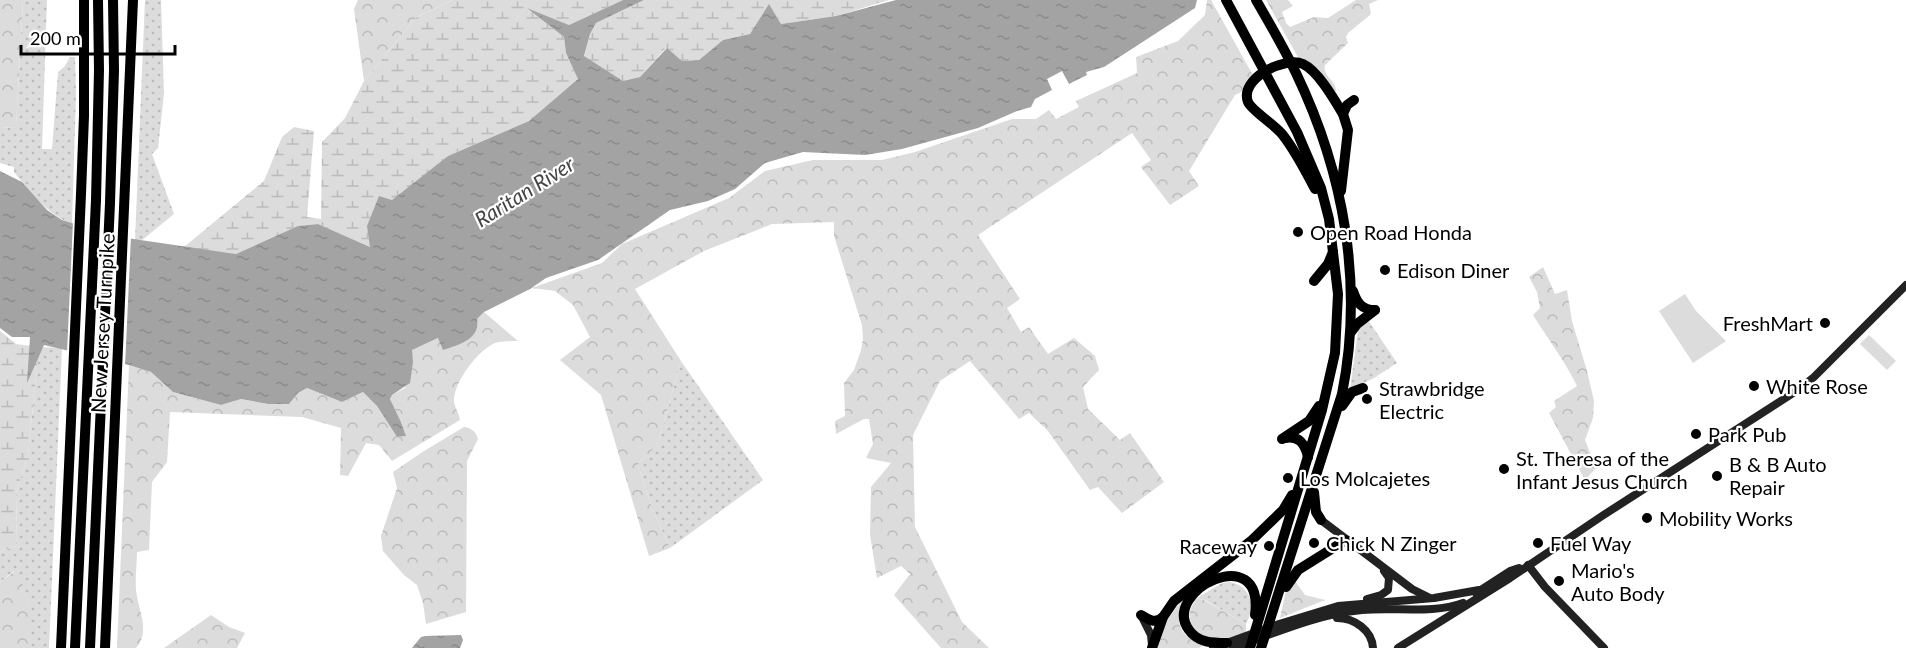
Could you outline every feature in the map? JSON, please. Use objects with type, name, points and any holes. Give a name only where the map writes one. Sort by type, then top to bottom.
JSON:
[{"type":"highway","name":"New Jersey Turnpike","points":[[61,648],[81,194],[85,70],[84,0]]},
{"type":"highway","name":"New Jersey Turnpike","points":[[75,648],[96,200],[99,105],[98,0]]},
{"type":"highway","name":"New Jersey Turnpike","points":[[90,648],[110,203],[114,70],[113,0]]},
{"type":"highway","name":"New Jersey Turnpike","points":[[105,648],[133,0]]},
{"type":"highway","points":[[1226,0],[1274,86],[1306,151],[1321,188],[1334,249],[1338,294],[1335,353],[1308,457],[1241,644]]},
{"type":"highway","points":[[1256,0],[1297,74],[1325,145],[1340,197],[1348,243],[1352,288],[1346,370],[1335,416],[1262,648]]},
{"type":"highway","points":[[1329,219],[1316,190],[1292,148],[1274,124],[1252,108],[1248,102],[1247,95],[1251,82],[1258,76],[1284,62],[1292,61],[1308,67],[1332,96],[1343,114],[1348,130],[1340,197]]},
{"type":"highway","points":[[1332,96],[1343,100],[1353,98],[1343,114]]},
{"type":"highway","points":[[1334,249],[1328,264],[1314,281],[1325,280],[1338,294]]},
{"type":"highway","points":[[1350,333],[1357,324],[1375,310],[1368,310],[1360,305],[1352,288]]},
{"type":"highway","points":[[1308,457],[1305,446],[1299,440],[1290,437],[1282,439],[1309,421],[1317,411],[1328,384]]},
{"type":"highway","points":[[1335,416],[1349,395],[1363,388]]},
{"type":"highway","points":[[1141,615],[1152,621],[1159,621],[1185,590],[1251,542],[1283,510],[1304,470]]},
{"type":"highway","points":[[1316,477],[1314,506],[1321,520]]},
{"type":"highway","points":[[1277,603],[1298,570],[1346,540]]},
{"type":"highway","points":[[1231,575],[1247,581],[1255,593],[1256,608],[1241,644],[1213,643],[1196,637],[1187,628],[1184,615],[1185,605],[1192,595],[1219,578],[1231,575]]},
{"type":"highway","points":[[1152,648],[1163,617]]},
{"type":"main road","points":[[1398,648],[1510,571],[1528,565],[1798,390],[1814,377],[1906,285]]},
{"type":"main road","points":[[1321,520],[1417,593],[1434,598]]},
{"type":"main road","points":[[1528,565],[1545,587],[1604,648]]},
{"type":"main road","points":[[1213,648],[1241,644],[1338,606],[1386,592],[1389,588],[1389,578],[1380,566]]},
{"type":"main road","points":[[1338,606],[1480,593]]},
{"type":"main road","points":[[1434,625],[1443,609],[1449,604],[1480,593]]},
{"type":"main road","points":[[1278,628],[1359,610],[1443,609]]},
{"type":"main road","points":[[1141,615],[1151,635],[1152,648]]},
{"type":"main road","points":[[1321,618],[1343,618],[1353,621],[1362,627],[1374,646]]},
{"type":"green space","points":[[0,0],[23,0],[16,127],[0,128]]},
{"type":"green space","points":[[23,0],[47,0],[42,149],[52,149],[58,72],[70,57],[75,57],[72,224],[54,214],[40,202],[14,172],[14,167],[0,163],[0,128],[16,127]]},
{"type":"green space","points":[[145,0],[161,0],[164,93],[158,148],[152,154],[174,214],[141,241],[135,240]]},
{"type":"green space","points":[[358,0],[453,0],[417,17],[364,81],[354,9]]},
{"type":"green space","points":[[453,0],[623,0],[569,25],[529,9],[564,37],[566,53],[579,79],[529,121],[448,156],[370,247],[318,224],[298,226],[236,254],[184,247],[264,181],[282,137],[294,127],[314,131],[307,217],[321,219],[322,142],[345,118],[364,81],[417,17]]},
{"type":"green space","points":[[644,0],[889,0],[836,16],[781,24],[769,5],[750,34],[723,40],[699,60],[682,61],[666,48],[640,77],[623,81],[584,57],[590,34],[596,23]]},
{"type":"green space","points":[[1207,0],[1211,0],[1255,79],[1247,89],[1235,95],[1189,171],[1199,186],[1170,205],[1141,167],[1151,160],[1132,133],[978,235],[1020,299],[1007,308],[1021,332],[1029,327],[1048,354],[1074,338],[1095,356],[1099,370],[1083,387],[1088,409],[1120,440],[1130,433],[1164,482],[1122,513],[1098,487],[1090,490],[1048,431],[1029,413],[1019,419],[970,361],[940,381],[913,435],[915,527],[962,622],[989,648],[941,648],[894,595],[910,574],[901,566],[877,578],[870,535],[871,487],[891,463],[866,458],[873,444],[869,419],[864,419],[836,434],[835,421],[845,416],[844,383],[854,370],[863,339],[862,325],[834,236],[834,222],[772,224],[704,251],[635,289],[681,361],[657,446],[638,464],[652,508],[670,548],[649,556],[601,395],[560,360],[590,337],[573,305],[555,291],[532,288],[602,263],[622,244],[729,198],[765,171],[813,160],[882,160],[915,152],[1012,119],[1036,119],[1049,110],[1056,119],[1079,107],[1076,101],[1137,73],[1136,57],[1178,41],[1205,15]]},
{"type":"green space","points":[[1266,0],[1288,0],[1293,6],[1282,12],[1290,27],[1314,17],[1328,18],[1356,0],[1378,0],[1369,4],[1370,15],[1348,33],[1346,37],[1348,43],[1325,65],[1325,72],[1336,91],[1299,59]]},
{"type":"green space","points":[[1543,267],[1555,294],[1567,290],[1572,321],[1594,401],[1593,418],[1585,440],[1596,468],[1585,480],[1549,413],[1556,407],[1554,401],[1577,386],[1533,315],[1540,308],[1537,292],[1529,277]]},
{"type":"green space","points":[[1685,294],[1696,311],[1726,341],[1693,363],[1659,311]]},
{"type":"green space","points":[[484,312],[518,341],[495,343],[482,352],[469,366],[459,383],[454,398],[460,420],[392,461],[379,445],[366,443],[348,476],[340,475],[341,428],[302,417],[170,412],[167,462],[152,482],[149,550],[137,552],[136,590],[143,635],[136,648],[117,648],[129,365],[151,372],[173,392],[221,405],[241,399],[268,404],[289,404],[298,393],[307,388],[342,402],[363,392],[377,406],[397,437],[406,436],[390,399],[392,395],[405,388],[411,350],[439,338],[452,347],[462,342],[474,334],[477,319]]},
{"type":"green space","points":[[1368,320],[1397,363],[1350,390],[1358,330]]},
{"type":"green space","points":[[0,331],[16,344],[39,347],[28,455],[16,493],[17,546],[0,552]]},
{"type":"green space","points":[[1869,335],[1896,361],[1887,370],[1860,344]]},
{"type":"green space","points":[[39,347],[62,348],[49,648],[30,648],[30,606],[14,571],[0,582],[0,552],[17,546],[16,493],[28,455]]},
{"type":"green space","points":[[681,361],[763,480],[670,548],[652,508],[638,464],[657,446]]},
{"type":"green space","points":[[464,427],[473,431],[478,439],[467,461],[466,612],[426,624],[417,585],[404,575],[383,551],[381,536],[397,488],[393,472]]},
{"type":"green space","points":[[15,571],[30,606],[30,648],[0,648],[0,582]]},
{"type":"green space","points":[[1293,578],[1305,595],[1325,600],[1280,618],[1286,590]]},
{"type":"green space","points":[[1230,582],[1243,588],[1250,598],[1251,610],[1246,624],[1205,600],[1197,598],[1222,583]]},
{"type":"green space","points":[[1197,598],[1246,624],[1246,635],[1225,641],[1197,634],[1192,625],[1190,612]]},
{"type":"green space","points":[[1181,601],[1179,618],[1181,629],[1189,637],[1204,645],[1199,648],[1155,648],[1168,619]]},
{"type":"green space","points":[[211,615],[229,627],[245,633],[237,648],[164,648]]},
{"type":"water","name":"Raritan River","points":[[623,0],[644,0],[596,23],[590,34],[584,56],[623,81],[640,77],[667,48],[682,61],[699,60],[723,40],[750,34],[769,4],[781,24],[836,16],[896,0],[1197,0],[1195,8],[1104,67],[1086,72],[1087,75],[1069,84],[1062,71],[1047,79],[1052,90],[1035,99],[1031,107],[978,128],[902,149],[865,155],[803,152],[765,163],[735,189],[708,201],[670,210],[598,260],[546,278],[530,289],[484,312],[477,319],[475,332],[467,340],[443,350],[438,338],[412,350],[410,383],[392,395],[390,399],[406,436],[397,437],[377,406],[363,392],[342,402],[307,388],[298,393],[289,404],[268,404],[241,399],[221,405],[173,392],[151,372],[44,345],[27,383],[30,337],[12,337],[0,328],[0,171],[22,182],[47,210],[62,220],[113,236],[236,254],[298,226],[318,224],[370,247],[367,226],[379,196],[392,200],[448,156],[529,121],[578,79],[566,53],[564,37],[527,8],[569,25]]},
{"type":"water","points":[[461,635],[463,640],[460,648],[412,648],[421,637]]},
{"type":"pier","points":[[73,221],[131,236],[125,367],[67,353]]},
{"type":"place","name":"Open Road Honda","points":[[1298,232]]},
{"type":"place","name":"Edison Diner","points":[[1385,270]]},
{"type":"place","name":"FreshMart","points":[[1825,323]]},
{"type":"place","name":"White Rose","points":[[1754,386]]},
{"type":"place","name":"Strawbridge Electric","points":[[1367,399]]},
{"type":"place","name":"Park Pub","points":[[1696,434]]},
{"type":"place","name":"St. Theresa of the Infant Jesus Church","points":[[1504,469]]},
{"type":"place","name":"B & B Auto Repair","points":[[1717,476]]},
{"type":"place","name":"Los Molcajetes","points":[[1288,478]]},
{"type":"place","name":"Mobility Works","points":[[1647,518]]},
{"type":"place","name":"Chick N Zinger","points":[[1314,543]]},
{"type":"place","name":"Fuel Way","points":[[1538,543]]},
{"type":"place","name":"Raceway","points":[[1269,546]]},
{"type":"place","name":"Mario's Auto Body","points":[[1559,581]]}]
